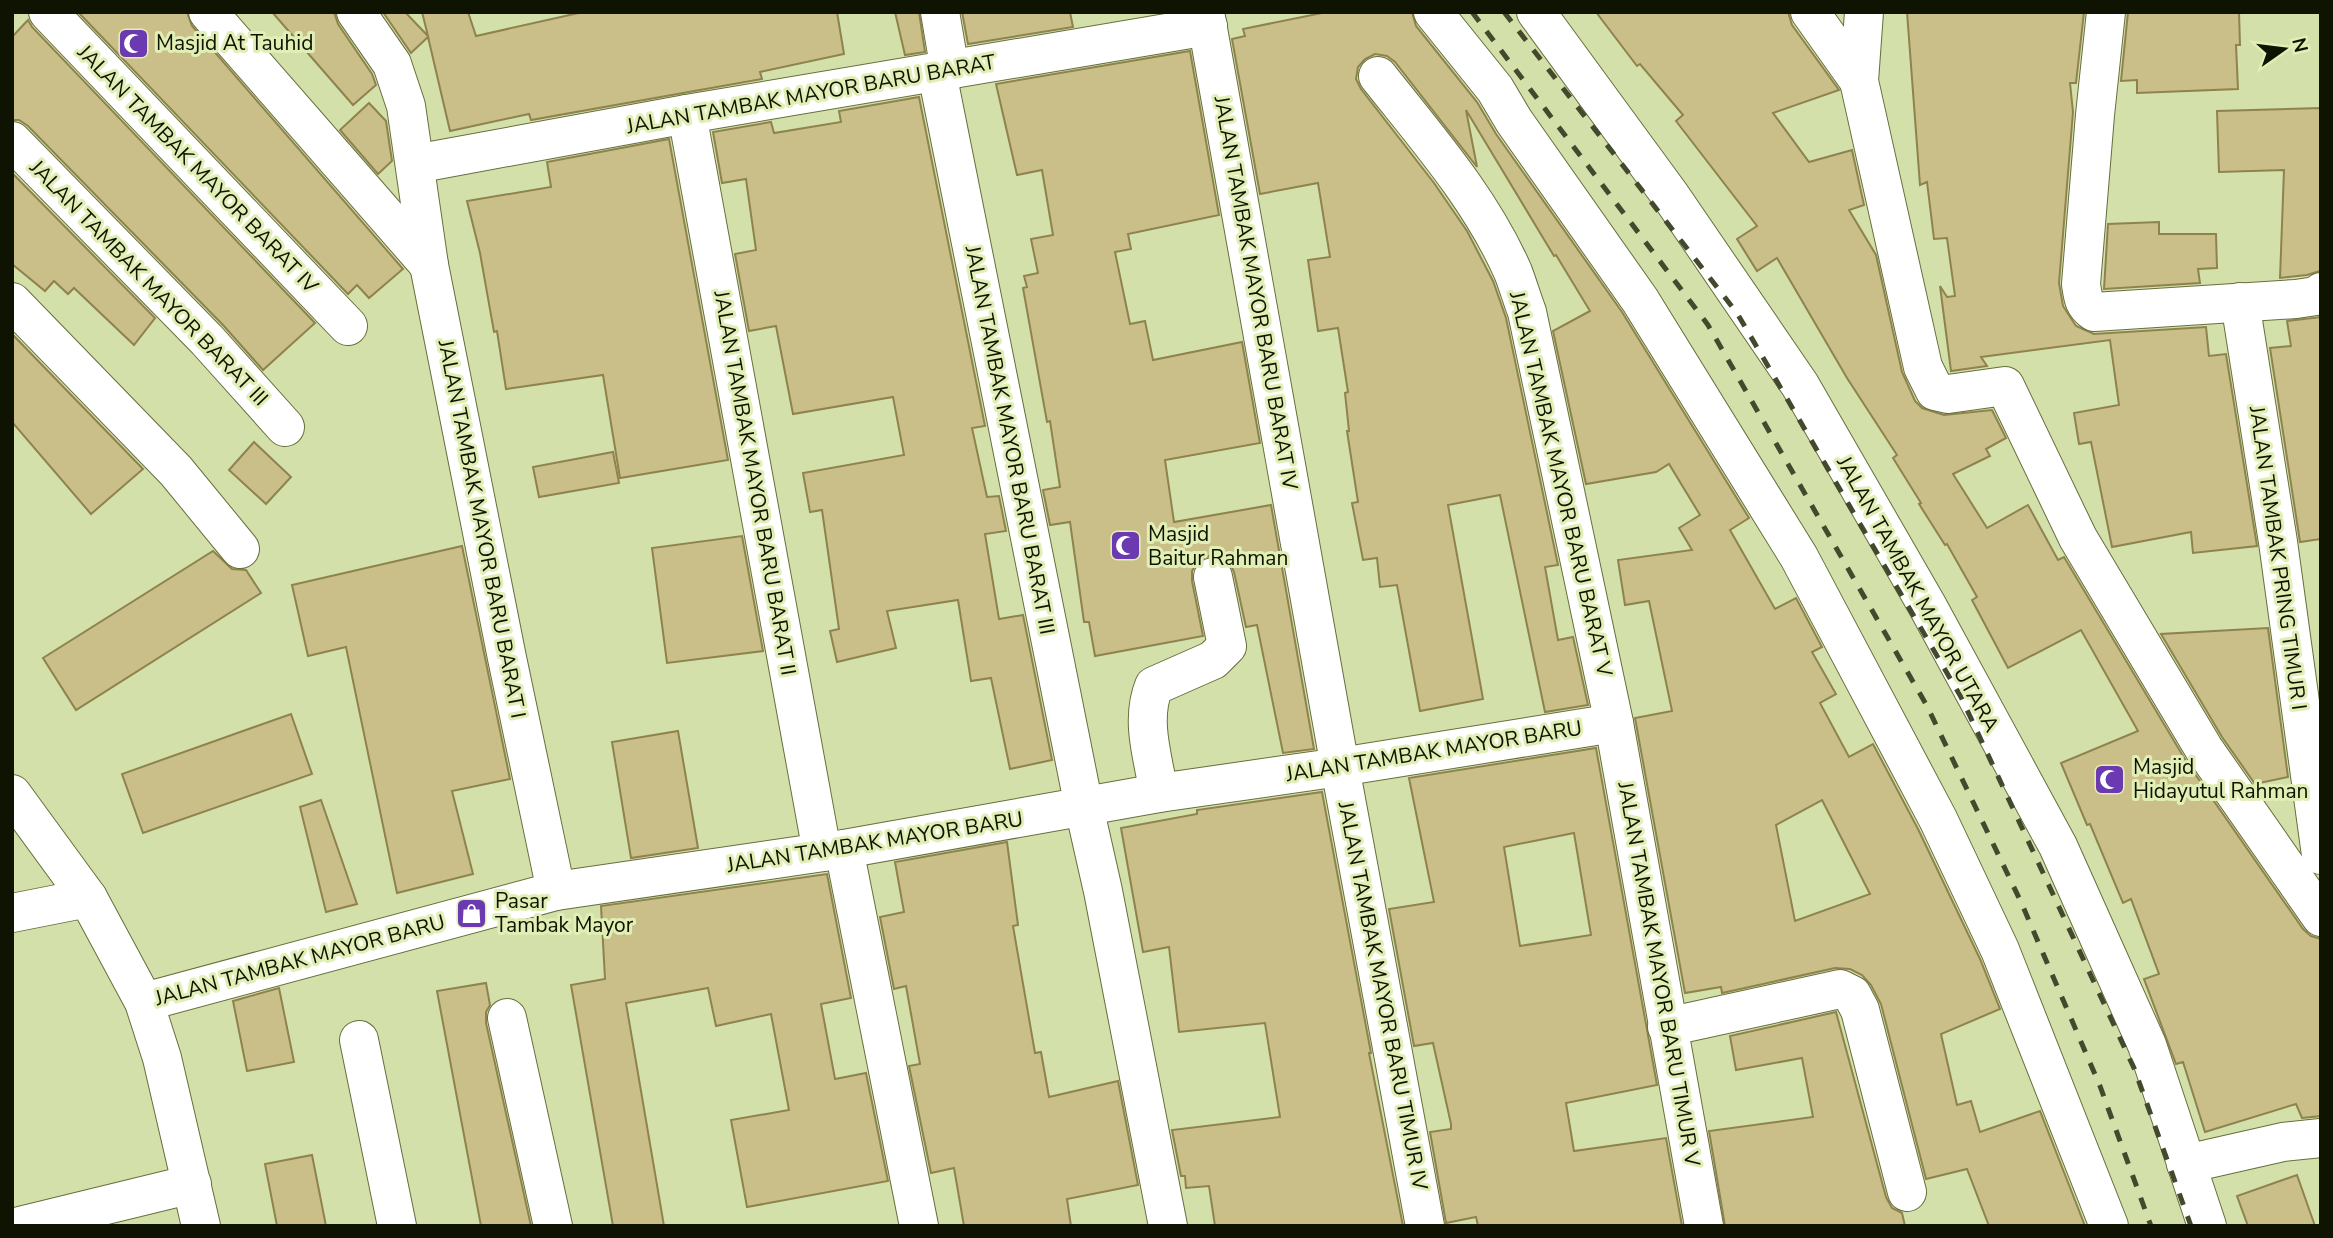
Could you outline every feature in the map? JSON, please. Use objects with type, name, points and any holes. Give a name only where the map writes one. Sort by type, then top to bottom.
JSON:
[{"type":"street","name":"JALAN TAMBAK MAYOR BARAT IV","points":[[48,12],[348,326]]},
{"type":"street","points":[[208,12],[429,265]]},
{"type":"street","name":"JALAN TAMBAK MAYOR BARU BARAT I","points":[[356,12],[392,64],[405,106],[429,265],[556,891]]},
{"type":"street","name":"JALAN TAMBAK MAYOR BARU BARAT III","points":[[940,12],[943,72],[1084,807],[1106,904],[1168,1226]]},
{"type":"street","points":[[1433,12],[1495,89],[1514,121],[1640,300],[1799,557],[1938,820],[2000,950],[2109,1226]]},
{"type":"street","name":"JALAN TAMBAK MAYOR UTARA","points":[[1536,12],[1670,195],[1800,385],[1927,607],[2058,846],[2147,1045],[2207,1226]]},
{"type":"street","points":[[1810,12],[1859,81]]},
{"type":"street","points":[[1864,12],[1859,81],[1923,367],[1930,382],[1935,391],[1948,394],[2005,386],[2078,538],[2204,748],[2321,917]]},
{"type":"street","points":[[2106,12],[2081,284],[2084,302],[2094,312],[2308,295]]},
{"type":"street","name":"JALAN TAMBAK MAYOR BARU BARAT","points":[[415,164],[687,114],[943,72],[1207,19]]},
{"type":"street","name":"JALAN TAMBAK MAYOR BARU BARAT IV","points":[[1207,19],[1340,767]]},
{"type":"street","name":"JALAN TAMBAK MAYOR BARU BARAT V","points":[[1378,76],[1460,180],[1513,272],[1527,312],[1614,723]]},
{"type":"street","name":"JALAN TAMBAK MAYOR BARU BARAT II","points":[[687,114],[833,850],[919,1226]]},
{"type":"street","name":"JALAN TAMBAK MAYOR BARAT III","points":[[12,141],[207,340],[285,427]]},
{"type":"street","points":[[12,302],[176,471],[240,550]]},
{"type":"street","name":"JALAN TAMBAK PRING TIMUR I","points":[[2240,302],[2278,542],[2321,855]]},
{"type":"street","points":[[1159,793],[1146,716],[1148,701],[1154,686],[1213,660],[1227,646],[1213,577]]},
{"type":"street","name":"JALAN TAMBAK MAYOR BARU","points":[[144,1002],[556,891],[833,850],[1159,793],[1614,723]]},
{"type":"street","name":"JALAN TAMBAK MAYOR BARU TIMUR V","points":[[1614,723],[1704,1226]]},
{"type":"street","name":"JALAN TAMBAK MAYOR BARU TIMUR IV","points":[[1340,767],[1425,1226]]},
{"type":"street","points":[[12,794],[88,898],[144,1002],[162,1058],[201,1226]]},
{"type":"street","points":[[12,913],[88,898]]},
{"type":"street","points":[[1667,1027],[1840,989],[1852,995],[1860,1010],[1907,1192]]},
{"type":"street","points":[[507,1018],[553,1226]]},
{"type":"street","points":[[359,1040],[397,1226]]},
{"type":"street","points":[[2186,1164],[2283,1142],[2321,1138]]},
{"type":"street","points":[[20,1226],[192,1184]]},
{"type":"building","points":[[78,12],[187,12],[192,26],[403,269],[369,298],[357,285],[348,294]]},
{"type":"building","points":[[272,12],[334,12],[338,24],[372,74],[376,85],[353,105]]},
{"type":"building","points":[[383,12],[405,12],[428,36],[422,12],[468,12],[476,36],[583,12],[837,12],[844,54],[760,72],[762,79],[531,120],[529,114],[450,131],[428,37],[411,53]]},
{"type":"building","points":[[895,12],[919,12],[925,52],[905,55]]},
{"type":"building","points":[[962,12],[1070,12],[1073,27],[968,44]]},
{"type":"building","points":[[1327,12],[1412,12],[1416,26],[1477,102],[1496,134],[1622,312],[1749,518],[1730,530],[1775,609],[1796,598],[1822,647],[1812,652],[1836,694],[1820,703],[1849,757],[1873,744],[1918,829],[1980,959],[2000,1009],[1941,1034],[1957,1105],[1971,1101],[1980,1132],[2040,1111],[2085,1226],[1989,1226],[1967,1169],[1926,1179],[1881,1004],[1862,975],[1850,969],[1835,968],[1722,993],[1721,987],[1685,993],[1635,718],[1672,711],[1649,601],[1625,605],[1618,560],[1692,550],[1679,528],[1700,515],[1669,464],[1656,472],[1586,484],[1553,331],[1590,311],[1466,110],[1477,167],[1395,62],[1387,56],[1375,54],[1365,59],[1358,67],[1356,79],[1467,231],[1493,281],[1506,318],[1558,565],[1545,567],[1558,640],[1573,637],[1588,705],[1545,712],[1500,495],[1448,505],[1483,699],[1420,711],[1397,585],[1380,587],[1377,558],[1363,560],[1352,503],[1358,502],[1347,431],[1345,393],[1348,392],[1338,328],[1318,331],[1308,260],[1330,257],[1318,183],[1260,194],[1232,39],[1245,36],[1243,29]],"holes":[[[1822,800],[1870,894],[1795,921],[1776,825]]]},
{"type":"building","points":[[1596,12],[1788,12],[1792,25],[1839,90],[1773,113],[1809,162],[1852,150],[1864,205],[1849,210],[1876,255],[1902,372],[1915,401],[1922,408],[1944,415],[1992,410],[2006,438],[1986,449],[1990,456],[1953,474],[1987,528],[2028,505],[2058,560],[2064,557],[2186,761],[2303,929],[2311,936],[2321,939],[2321,1116],[2302,1118],[2296,1104],[2205,1132],[2183,1062],[2176,1064],[2144,979],[2159,974],[2131,899],[2123,903],[2061,763],[2138,731],[2081,630],[2008,668],[1972,600],[1977,597],[1893,458],[1897,455],[1847,378],[1777,258],[1757,271],[1737,239],[1757,226],[1676,121],[1683,115],[1640,64],[1637,66]]},
{"type":"building","points":[[1907,12],[2084,12],[2076,83],[2070,83],[2073,112],[2059,283],[2063,306],[2076,326],[2094,334],[2206,327],[2209,356],[2226,354],[2257,546],[2193,553],[2191,532],[2112,547],[2091,442],[2079,444],[2074,413],[2119,405],[2110,340],[1981,357],[1987,366],[1951,371],[1940,286],[1947,297],[1955,296],[1947,238],[1934,239],[1927,182],[1920,185]]},
{"type":"building","points":[[2128,12],[2239,12],[2240,45],[2236,45],[2238,89],[2137,93],[2137,80],[2121,81]]},
{"type":"building","points":[[28,20],[315,323],[263,370],[223,325],[28,126],[19,120],[12,120],[12,37]]},
{"type":"building","points":[[1190,51],[1219,215],[1128,234],[1131,249],[1115,252],[1130,324],[1145,321],[1153,360],[1242,342],[1260,443],[1165,460],[1174,522],[1271,505],[1314,749],[1283,753],[1257,625],[1246,627],[1234,572],[1230,563],[1221,557],[1209,556],[1199,560],[1192,571],[1203,636],[1095,656],[1089,622],[1084,622],[1070,522],[1050,525],[1043,490],[1060,487],[1050,421],[1047,422],[1023,288],[1027,287],[1024,276],[1038,273],[1031,239],[1053,235],[1042,170],[1017,175],[996,84]]},
{"type":"building","points":[[919,97],[985,426],[972,428],[987,497],[999,496],[1006,531],[985,534],[999,619],[1023,615],[1052,760],[1010,769],[991,678],[971,681],[958,600],[887,611],[896,648],[837,662],[830,631],[839,629],[822,510],[810,512],[803,473],[904,455],[893,397],[793,414],[776,326],[749,331],[735,254],[756,250],[746,179],[722,183],[713,132],[771,122],[774,133],[841,122],[839,111]]},
{"type":"building","points":[[369,103],[386,121],[392,161],[378,174],[340,130]]},
{"type":"building","points":[[2321,108],[2320,271],[2280,278],[2284,170],[2219,172],[2217,111]]},
{"type":"building","points":[[669,139],[728,460],[620,478],[603,375],[506,389],[497,331],[494,332],[480,253],[467,201],[551,187],[547,162]]},
{"type":"building","points":[[12,173],[155,318],[134,345],[74,288],[68,294],[54,281],[45,291],[12,264]]},
{"type":"building","points":[[2159,222],[2159,234],[2216,234],[2217,268],[2198,269],[2200,283],[2104,289],[2108,224]]},
{"type":"building","points":[[2321,317],[2321,539],[2300,542],[2270,348],[2291,346],[2287,321]]},
{"type":"building","points":[[12,334],[143,469],[91,514],[12,422]]},
{"type":"building","points":[[254,442],[291,477],[266,504],[229,470]]},
{"type":"building","points":[[613,452],[619,483],[539,497],[533,467]]},
{"type":"building","points":[[742,536],[763,651],[667,663],[652,548]]},
{"type":"building","points":[[462,546],[510,779],[452,791],[473,874],[397,893],[346,647],[308,656],[292,585]]},
{"type":"building","points":[[213,551],[232,569],[246,570],[261,593],[76,710],[43,658]]},
{"type":"building","points":[[2268,628],[2288,777],[2255,784],[2222,737],[2161,634]]},
{"type":"building","points":[[291,714],[312,774],[143,833],[122,774]]},
{"type":"building","points":[[678,731],[698,848],[631,858],[612,742]]},
{"type":"building","points":[[1596,748],[1657,1085],[1566,1103],[1574,1151],[1666,1138],[1682,1226],[1478,1226],[1476,1217],[1446,1223],[1430,1132],[1451,1129],[1451,1124],[1433,1043],[1414,1046],[1389,909],[1434,902],[1409,778]],"holes":[[[1574,833],[1591,935],[1520,946],[1504,847]]]},
{"type":"building","points":[[1322,792],[1403,1226],[1215,1226],[1209,1186],[1186,1188],[1172,1130],[1280,1117],[1265,1023],[1179,1032],[1169,947],[1143,952],[1121,828],[1197,814],[1197,810]]},
{"type":"building","points":[[321,800],[357,904],[326,912],[300,807]]},
{"type":"building","points":[[1007,842],[1018,925],[1013,926],[1035,1053],[1041,1052],[1049,1097],[1118,1081],[1138,1185],[1067,1199],[1071,1226],[964,1226],[954,1168],[931,1173],[909,1066],[920,1064],[906,986],[894,989],[880,917],[904,912],[895,862]]},
{"type":"building","points":[[827,874],[851,998],[821,1004],[835,1079],[866,1073],[888,1181],[747,1207],[731,1120],[789,1110],[771,1014],[716,1026],[708,988],[626,1003],[664,1226],[613,1226],[571,985],[605,979],[601,906]]},
{"type":"building","points":[[486,983],[490,1005],[486,1012],[486,1023],[531,1226],[481,1226],[437,991]]},
{"type":"building","points":[[279,988],[294,1062],[247,1071],[233,1001]]},
{"type":"building","points":[[1836,1012],[1886,1197],[1892,1208],[1902,1213],[1905,1226],[1725,1226],[1709,1131],[1813,1117],[1802,1058],[1736,1070],[1730,1036]]},
{"type":"building","points":[[312,1155],[326,1226],[277,1226],[265,1164]]},
{"type":"building","points":[[2297,1175],[2315,1226],[2248,1226],[2237,1196]]},
{"type":"railway","points":[[1472,12],[1708,325],[1927,706],[2021,902],[2100,1086],[2151,1226]]},
{"type":"railway","points":[[1504,12],[1737,313],[1961,697],[2134,1068],[2191,1226]]},
{"type":"place","name":"Masjid At Tauhid","points":[[133,43]]},
{"type":"place","name":"Masjid Baitur Rahman","points":[[1125,546]]},
{"type":"place","name":"Masjid Hidayutul Rahman","points":[[2110,779]]},
{"type":"place","name":"Pasar Tambak Mayor","points":[[472,913]]}]
